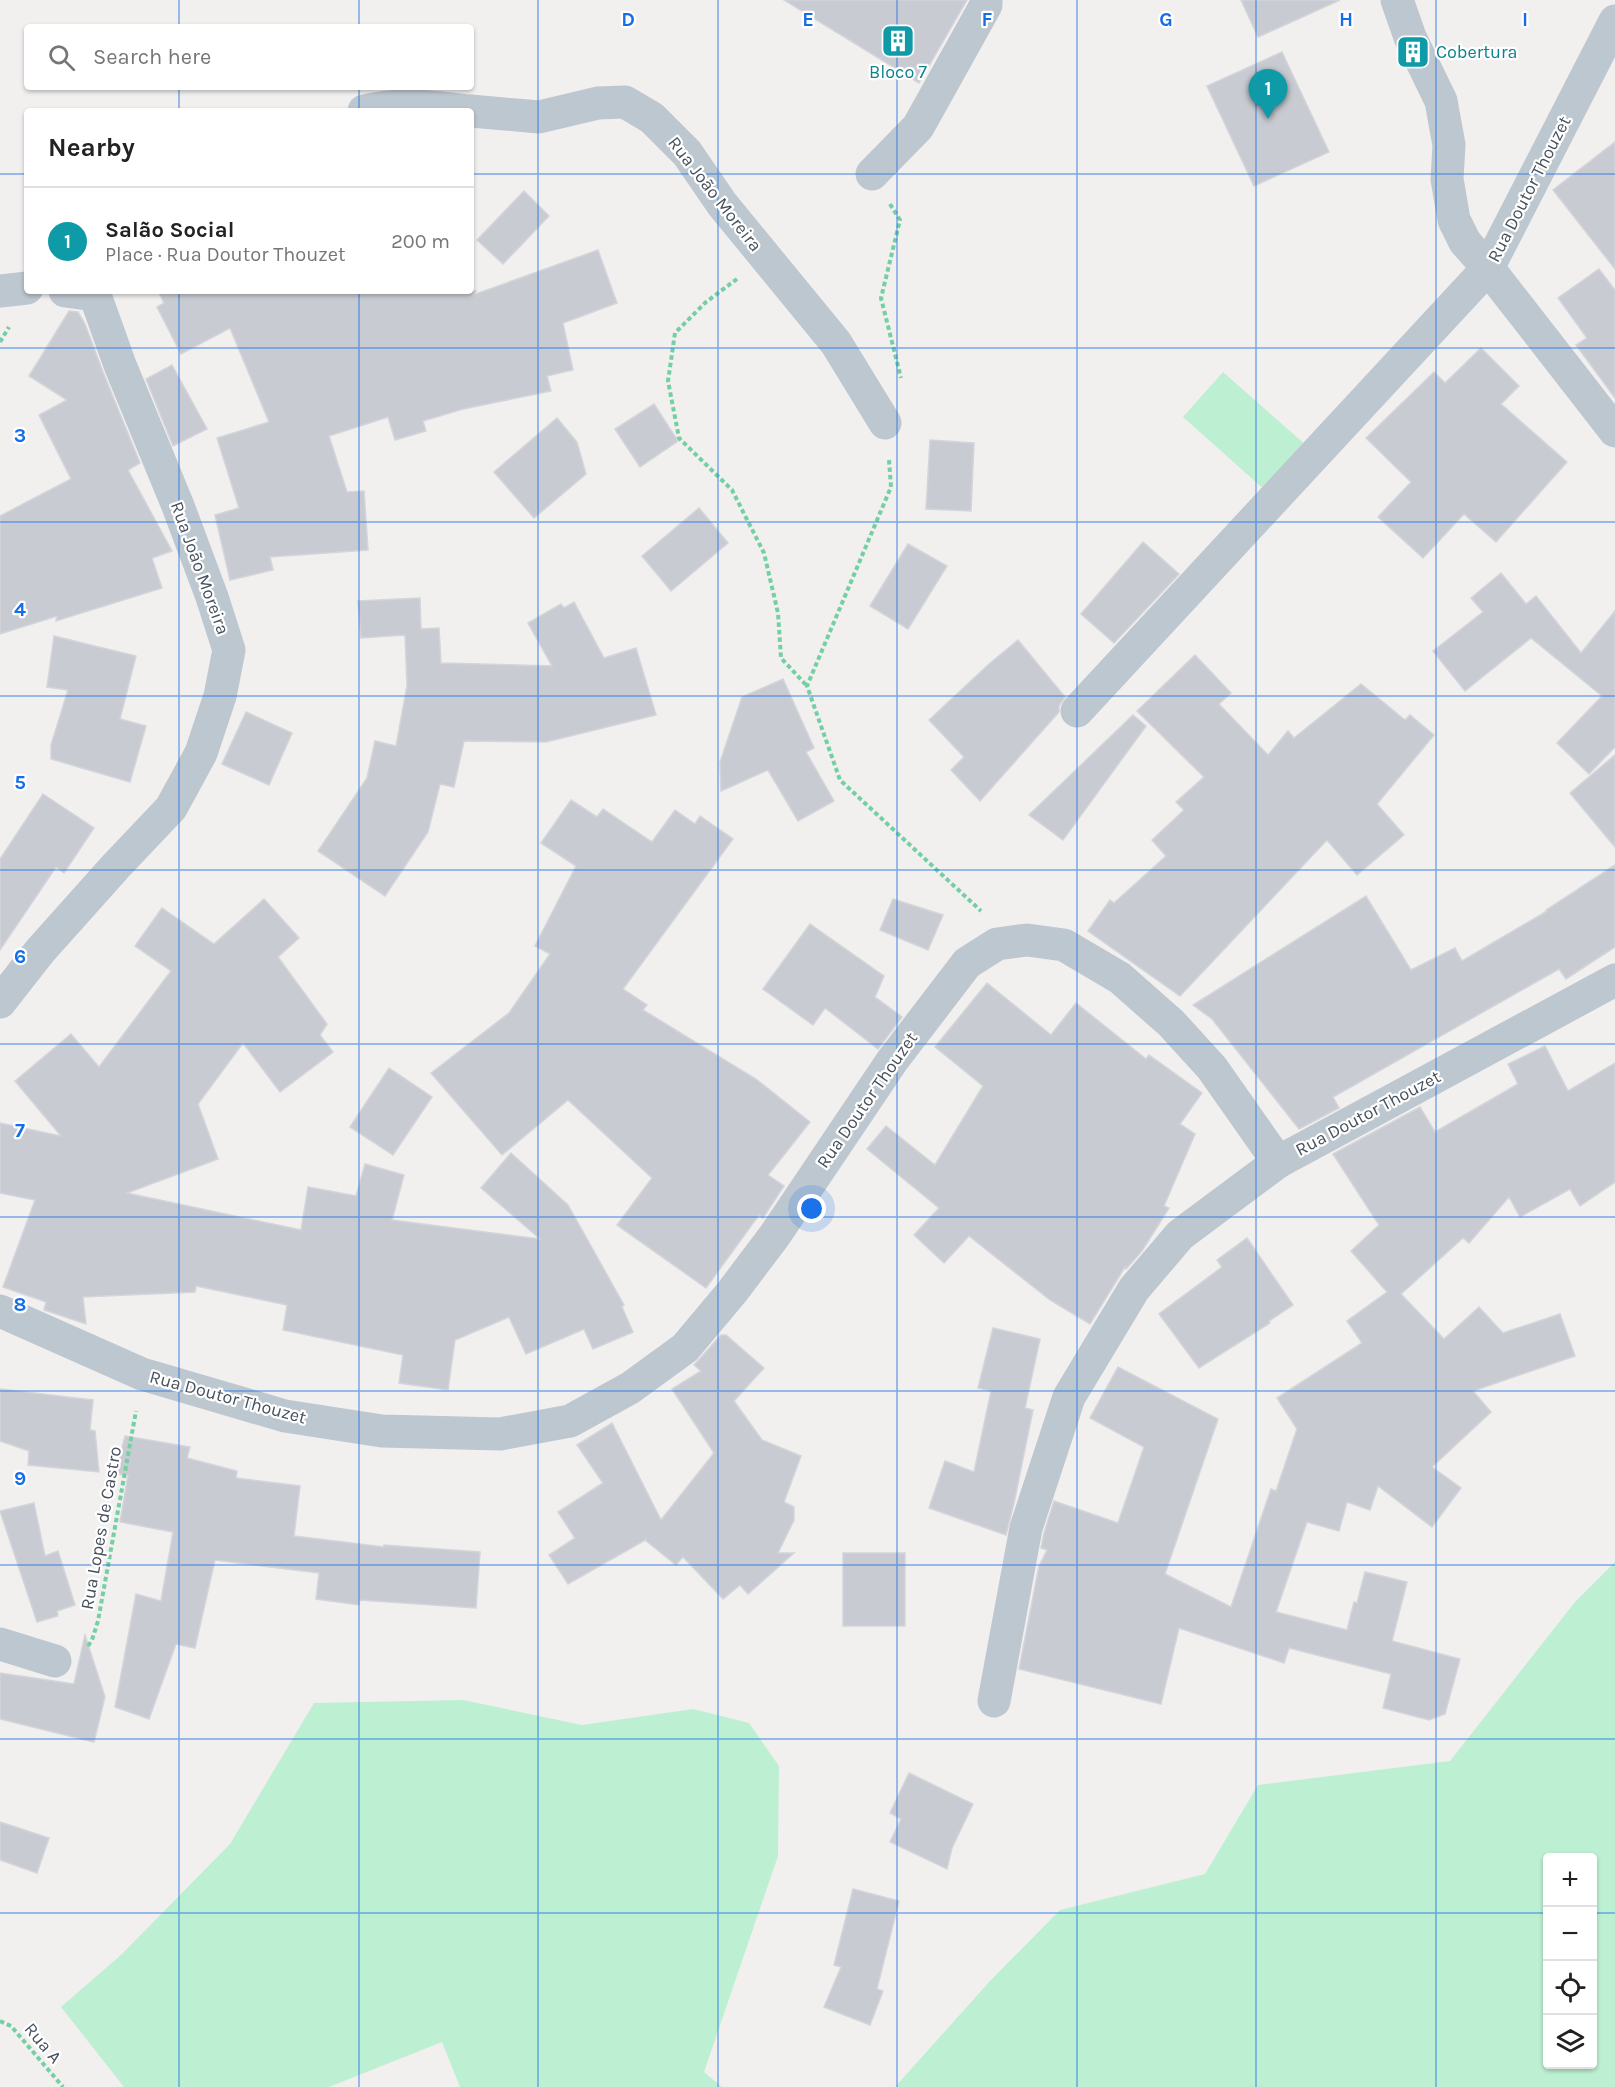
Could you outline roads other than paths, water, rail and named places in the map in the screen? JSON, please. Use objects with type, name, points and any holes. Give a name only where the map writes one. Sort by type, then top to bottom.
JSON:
[{"type":"street","points":[[872,174],[918,127],[986,5],[986,0]]},
{"type":"street","points":[[1077,711],[1488,268],[1465,242],[1454,220],[1447,179],[1449,145],[1441,100],[1410,37],[1397,0]]},
{"type":"street","name":"Rua Doutor Thouzet","points":[[1615,21],[1488,268],[1615,431]]},
{"type":"street","name":"Rua João Moreira","points":[[474,111],[539,117],[598,103],[625,102],[652,118],[687,153],[722,204],[836,344],[885,423]]},
{"type":"street","name":"Rua João Moreira","points":[[377,108],[426,105],[448,108]]},
{"type":"street","points":[[0,291],[24,288]]},
{"type":"street","name":"Rua João Moreira","points":[[0,1002],[47,943],[171,808],[201,753],[220,696],[229,650],[186,526],[120,365],[87,294]]},
{"type":"street","name":"Rua Doutor Thouzet","points":[[0,1311],[142,1374],[285,1416],[382,1431],[500,1434],[570,1421],[630,1388],[685,1348],[732,1292],[775,1235],[892,1061],[967,963],[997,945],[1027,940],[1064,945],[1120,978],[1171,1023],[1212,1068],[1278,1162],[1615,980]]},
{"type":"street","points":[[994,1701],[1026,1528],[1069,1397],[1134,1289],[1180,1235],[1278,1162]]},
{"type":"street","points":[[0,1644],[55,1661]]},
{"type":"place","name":"Bloco 7","points":[[898,41]]},
{"type":"place","name":"Cobertura","points":[[1413,52]]},
{"type":"place","name":"Salão Social","points":[[1268,119]]}]
